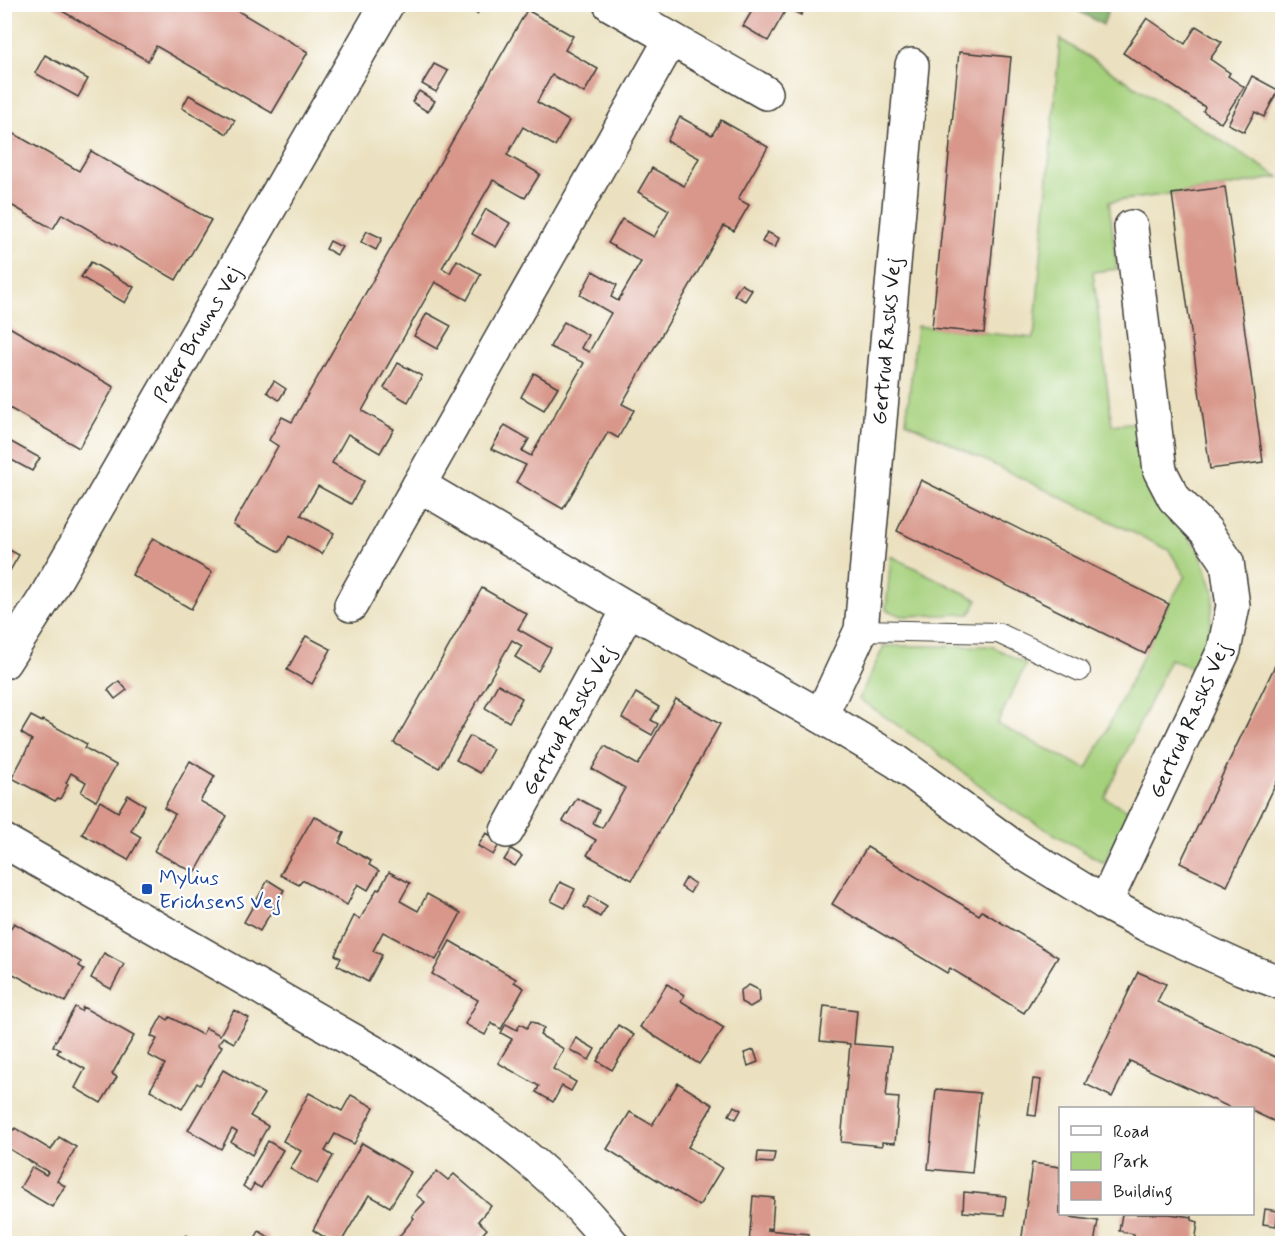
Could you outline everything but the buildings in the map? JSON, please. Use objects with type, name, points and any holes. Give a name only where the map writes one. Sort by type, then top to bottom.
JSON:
[{"type":"street","name":"Peter Bruuns Vej","points":[[4,662],[45,598],[387,4]]},
{"type":"street","points":[[610,4],[766,93]]},
{"type":"street","points":[[351,605],[671,39]]},
{"type":"street","name":"Gertrud Rasks Vej","points":[[821,716],[861,630],[912,65]]},
{"type":"street","name":"Gertrud Rasks Vej","points":[[1105,903],[1224,650],[1233,606],[1227,562],[1206,531],[1174,498],[1160,471],[1131,228]]},
{"type":"street","points":[[419,484],[629,609],[821,716],[896,761],[1018,850],[1105,903],[1241,968],[1282,983]]},
{"type":"street","name":"Gertrud Rasks Vej","points":[[507,831],[629,609]]},
{"type":"street","points":[[4,841],[384,1058],[429,1087],[506,1141],[550,1178],[612,1244]]},
{"type":"lane","points":[[861,630],[998,633],[1080,671]]},
{"type":"green space","points":[[1068,5],[1110,5],[1103,25]]},
{"type":"green space","points":[[1060,39],[1279,177],[1225,187],[1109,202],[1117,269],[1093,272],[1112,425],[1137,422],[1144,472],[1201,555],[1214,593],[1209,636],[1197,670],[1170,659],[1105,798],[1130,811],[1104,863],[1011,809],[931,748],[859,699],[884,646],[992,646],[1026,664],[997,724],[1087,769],[1185,576],[1169,550],[906,422],[917,326],[1034,338]]},
{"type":"green space","points":[[891,556],[978,600],[970,614],[902,616],[886,610]]},
{"type":"place","name":"Mylius Erichsens Vej","points":[[147,889]]}]
